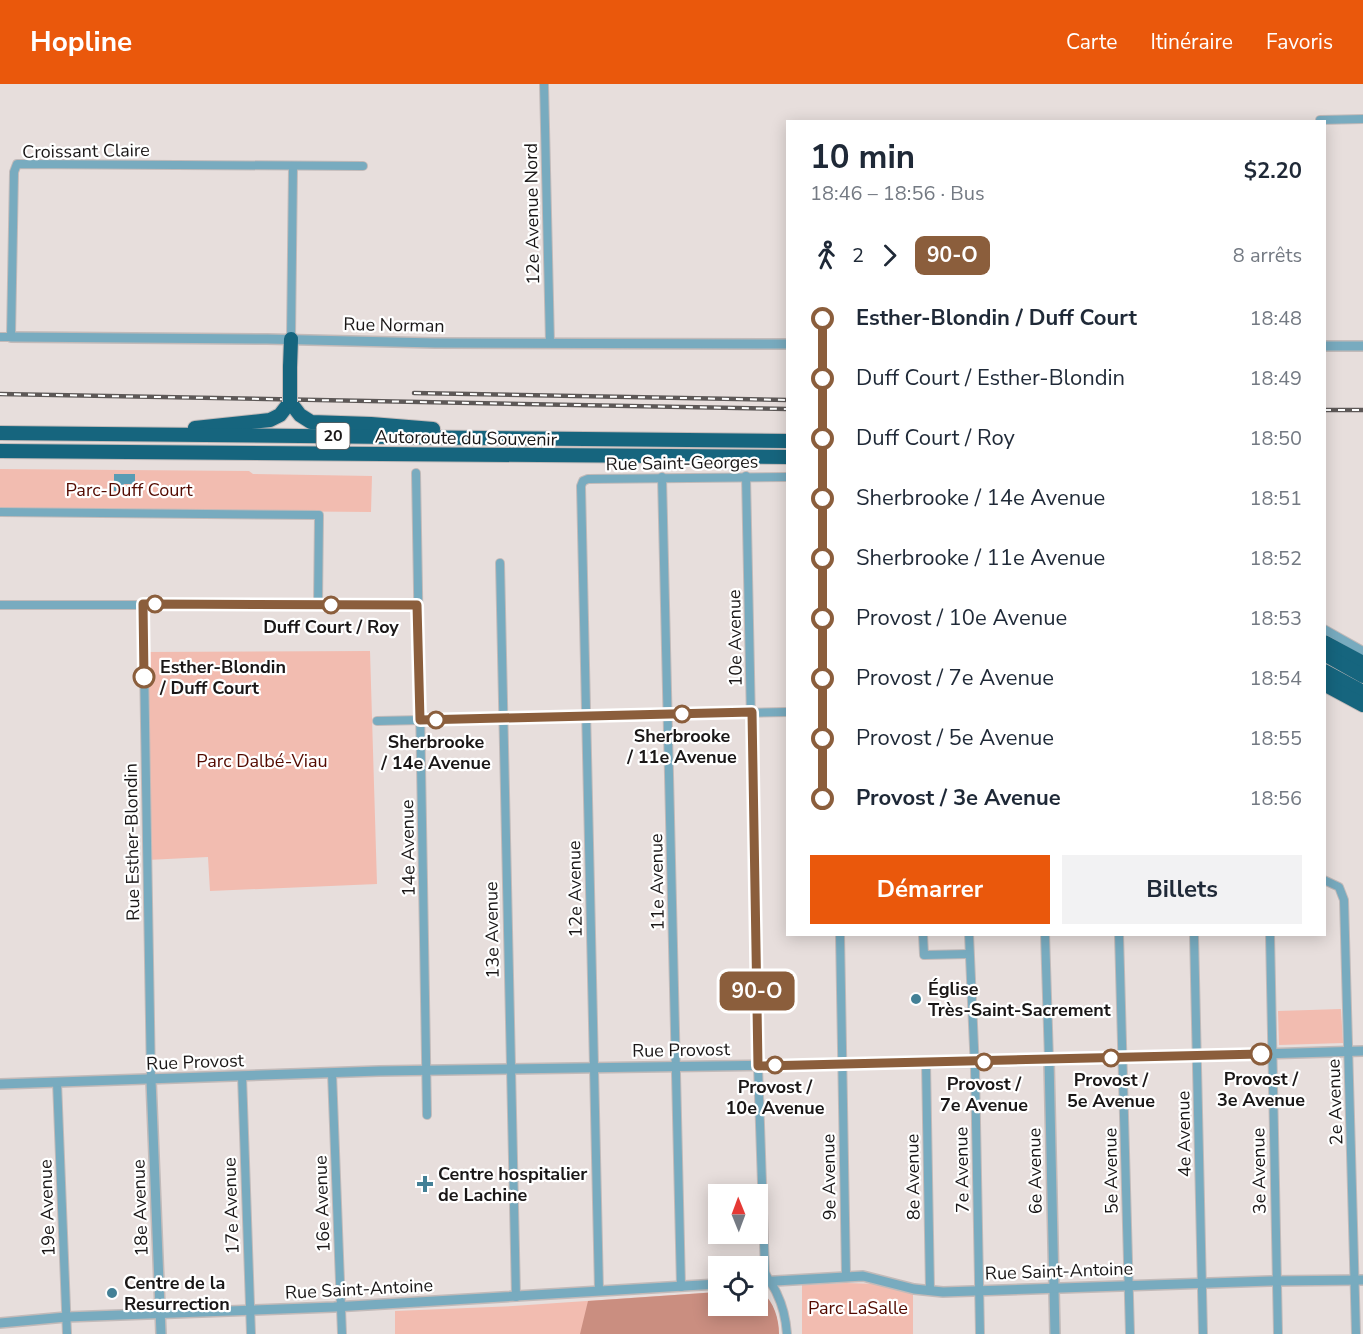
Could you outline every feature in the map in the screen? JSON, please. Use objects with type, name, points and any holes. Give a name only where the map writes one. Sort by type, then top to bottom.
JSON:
[{"type":"highway","points":[[135,434],[270,420],[280,415],[290,405],[291,339]]},
{"type":"highway","points":[[290,405],[303,418],[316,422],[371,424],[530,438]]},
{"type":"highway","name":"Autoroute du Souvenir","points":[[0,433],[786,441]]},
{"type":"highway","name":"Autoroute du Souvenir","points":[[0,451],[786,457]]},
{"type":"highway","points":[[1326,643],[1363,663]]},
{"type":"highway","points":[[1326,655],[1363,676]]},
{"type":"highway","points":[[1326,672],[1363,692]]},
{"type":"highway","points":[[1326,685],[1363,705]]},
{"type":"street","name":"12e Avenue Nord","points":[[544,84],[550,344]]},
{"type":"street","points":[[1320,120],[1363,119]]},
{"type":"street","name":"Croissant Claire","points":[[11,337],[14,172],[17,164],[363,166]]},
{"type":"street","points":[[291,339],[292,166]]},
{"type":"street","name":"Rue Norman","points":[[0,337],[291,339],[428,343],[786,344]]},
{"type":"street","points":[[1326,346],[1363,346]]},
{"type":"street","name":"14e Avenue","points":[[416,473],[427,1115]]},
{"type":"street","name":"10e Avenue","points":[[746,476],[758,1066],[764,1256]]},
{"type":"street","name":"11e Avenue","points":[[662,477],[681,1287]]},
{"type":"street","name":"Rue Saint-Georges","points":[[581,486],[583,481],[588,479],[786,477]]},
{"type":"street","name":"12e Avenue","points":[[581,486],[599,1292]]},
{"type":"street","points":[[0,512],[320,515],[318,605]]},
{"type":"street","name":"13e Avenue","points":[[500,563],[516,1297]]},
{"type":"street","points":[[0,604],[417,605]]},
{"type":"street","name":"Rue Esther-Blondin","points":[[143,604],[151,1080]]},
{"type":"street","points":[[1326,630],[1363,651]]},
{"type":"street","points":[[377,721],[786,712]]},
{"type":"street","name":"2e Avenue","points":[[1326,881],[1339,887],[1344,900],[1359,1280],[1356,1334]]},
{"type":"street","name":"9e Avenue","points":[[840,936],[846,1276]]},
{"type":"street","points":[[923,936],[924,955],[969,954]]},
{"type":"street","name":"7e Avenue","points":[[969,936],[975,1062],[980,1334]]},
{"type":"street","name":"6e Avenue","points":[[1045,936],[1055,1334]]},
{"type":"street","name":"5e Avenue","points":[[1119,936],[1130,1334]]},
{"type":"street","name":"4e Avenue","points":[[1194,936],[1203,1334]]},
{"type":"street","name":"3e Avenue","points":[[1270,936],[1278,1334]]},
{"type":"street","name":"Rue Provost","points":[[0,1084],[332,1072],[843,1065],[1363,1051]]},
{"type":"street","name":"8e Avenue","points":[[926,1063],[930,1291]]},
{"type":"street","name":"16e Avenue","points":[[332,1072],[342,1334]]},
{"type":"street","name":"17e Avenue","points":[[242,1076],[251,1334]]},
{"type":"street","name":"18e Avenue","points":[[151,1080],[161,1334]]},
{"type":"street","name":"19e Avenue","points":[[57,1082],[67,1334]]},
{"type":"street","name":"Rue Saint-Antoine","points":[[768,1281],[846,1276],[877,1278],[914,1289],[930,1291],[979,1291],[1359,1280]]},
{"type":"street","name":"10e Avenue","points":[[768,1281],[779,1298],[787,1334]]},
{"type":"street","name":"Rue Saint-Antoine","points":[[0,1323],[66,1317],[341,1307],[708,1285]]},
{"type":"green space","name":"Parc-Duff Court","points":[[0,469],[249,471],[253,474],[372,476],[371,512],[0,509]]},
{"type":"green space","name":"Parc Dalbé-Viau","points":[[370,651],[377,884],[210,891],[208,857],[147,860],[144,652]]},
{"type":"green space","points":[[1341,1009],[1343,1043],[1279,1045],[1278,1011]]},
{"type":"green space","name":"Parc LaSalle","points":[[879,1284],[913,1294],[913,1334],[802,1334],[802,1285]]},
{"type":"green space","name":"Parc LaSalle","points":[[708,1293],[708,1316],[768,1316],[768,1300],[774,1309],[779,1334],[395,1334],[395,1311],[513,1306]]},
{"type":"shaded area","points":[[708,1293],[708,1316],[768,1316],[768,1298],[778,1322],[779,1334],[580,1334],[588,1301]]},
{"type":"water","points":[[114,474],[135,474],[135,484],[124,484],[122,491],[114,491]]},
{"type":"railway","points":[[414,393],[786,400]]},
{"type":"railway","points":[[0,394],[786,409]]},
{"type":"railway","points":[[1326,410],[1363,410]]},
{"type":"bus line","name":"90-O","points":[[144,677],[143,604],[417,605],[420,720],[752,712],[758,1066],[1261,1054]]},
{"type":"place","name":"Duff Court / Roy","points":[[331,605]]},
{"type":"place","name":"Esther-Blondin / Duff Court","points":[[144,677]]},
{"type":"place","name":"Sherbrooke / 11e Avenue","points":[[682,714]]},
{"type":"place","name":"Sherbrooke / 14e Avenue","points":[[436,720]]},
{"type":"place","name":"Église Très-Saint-Sacrement","points":[[916,999]]},
{"type":"place","name":"Provost / 3e Avenue","points":[[1261,1054]]},
{"type":"place","name":"Provost / 5e Avenue","points":[[1111,1058]]},
{"type":"place","name":"Provost / 7e Avenue","points":[[984,1062]]},
{"type":"place","name":"Provost / 10e Avenue","points":[[775,1065]]},
{"type":"place","name":"Centre hospitalier de Lachine","points":[[425,1184]]},
{"type":"place","name":"Centre de la Resurrection","points":[[112,1293]]}]
